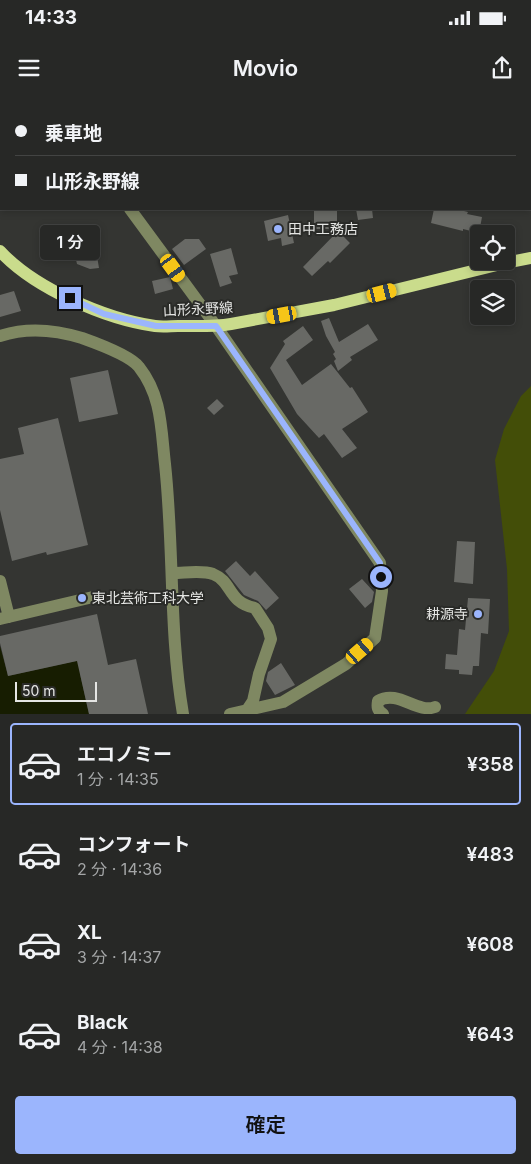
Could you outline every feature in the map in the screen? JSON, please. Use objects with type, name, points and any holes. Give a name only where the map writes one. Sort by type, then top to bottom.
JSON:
[{"type":"main road","name":"山形永野線","points":[[0,251],[8,259],[53,291],[104,314],[156,326],[216,326],[334,305],[531,258]]},
{"type":"street","points":[[131,210],[216,326],[380,563],[382,591],[375,638],[346,664],[284,708],[247,710],[230,714]]},
{"type":"street","points":[[0,336],[41,330],[68,334],[106,346],[138,365],[154,390],[160,414],[170,506],[176,675],[183,714]]},
{"type":"street","points":[[173,573],[211,573],[221,578],[238,602],[254,608],[268,628],[271,639],[259,674],[253,701],[247,710]]},
{"type":"street","points":[[0,581],[4,618],[92,597]]},
{"type":"street","points":[[383,714],[379,712],[377,707],[378,701],[383,698],[398,699],[423,711],[432,710],[435,707]]},
{"type":"green space","points":[[531,386],[531,714],[465,714],[494,671],[509,631],[507,569],[495,460],[504,429],[521,396]]},
{"type":"shaded area","points":[[0,646],[8,676],[94,657],[80,674],[89,714],[0,714]]},
{"type":"building","points":[[314,210],[337,210],[337,229],[314,229]]},
{"type":"building","points":[[356,210],[372,210],[373,218],[358,220]]},
{"type":"building","points":[[434,210],[460,210],[468,212],[467,214],[482,217],[480,225],[470,225],[470,231],[463,229],[463,231],[431,223]]},
{"type":"building","name":"田中工務店","points":[[288,215],[294,243],[282,246],[281,238],[268,241],[264,221]]},
{"type":"building","points":[[338,231],[350,243],[330,263],[328,261],[312,276],[303,267]]},
{"type":"building","points":[[94,238],[99,268],[90,269],[77,264],[72,242]]},
{"type":"building","points":[[185,239],[199,239],[206,249],[184,265],[172,249]]},
{"type":"building","points":[[231,248],[238,274],[229,276],[232,283],[220,287],[210,254]]},
{"type":"building","points":[[170,277],[173,289],[155,294],[152,281]]},
{"type":"building","points":[[14,291],[21,311],[0,317],[0,295]]},
{"type":"building","points":[[329,318],[339,342],[368,324],[378,340],[350,357],[352,360],[338,371],[334,361],[336,359],[333,354],[335,352],[326,336],[321,321]]},
{"type":"building","points":[[303,326],[313,340],[286,360],[302,385],[331,364],[350,388],[352,387],[368,412],[342,429],[357,448],[342,458],[324,434],[319,438],[297,414],[270,368],[285,344],[283,341]]},
{"type":"building","points":[[108,370],[118,414],[79,422],[70,378]]},
{"type":"building","points":[[217,399],[224,406],[214,415],[207,408]]},
{"type":"building","points":[[58,418],[88,545],[47,555],[46,552],[12,561],[0,510],[0,459],[24,454],[18,428]]},
{"type":"building","points":[[457,541],[475,542],[473,584],[454,582]]},
{"type":"building","points":[[236,561],[250,576],[255,571],[279,598],[266,610],[258,601],[244,595],[225,571]]},
{"type":"building","points":[[362,579],[374,592],[372,602],[365,608],[349,589]]},
{"type":"building","name":"耕源寺","points":[[468,598],[490,599],[488,634],[481,633],[479,666],[473,666],[472,675],[459,674],[459,670],[445,669],[446,654],[457,655],[459,629],[465,630]]},
{"type":"building","points":[[97,614],[108,665],[136,659],[148,714],[89,714],[77,661],[8,676],[0,636]]},
{"type":"building","points":[[281,663],[295,685],[275,695],[266,681],[268,672]]},
{"type":"place","name":"田中工務店","points":[[278,229]]},
{"type":"place","name":"東北芸術工科大学","points":[[82,598]]},
{"type":"place","name":"耕源寺","points":[[478,614]]},
{"type":"route","points":[[70,298],[104,314],[156,326],[216,326],[380,563],[381,577]]}]
